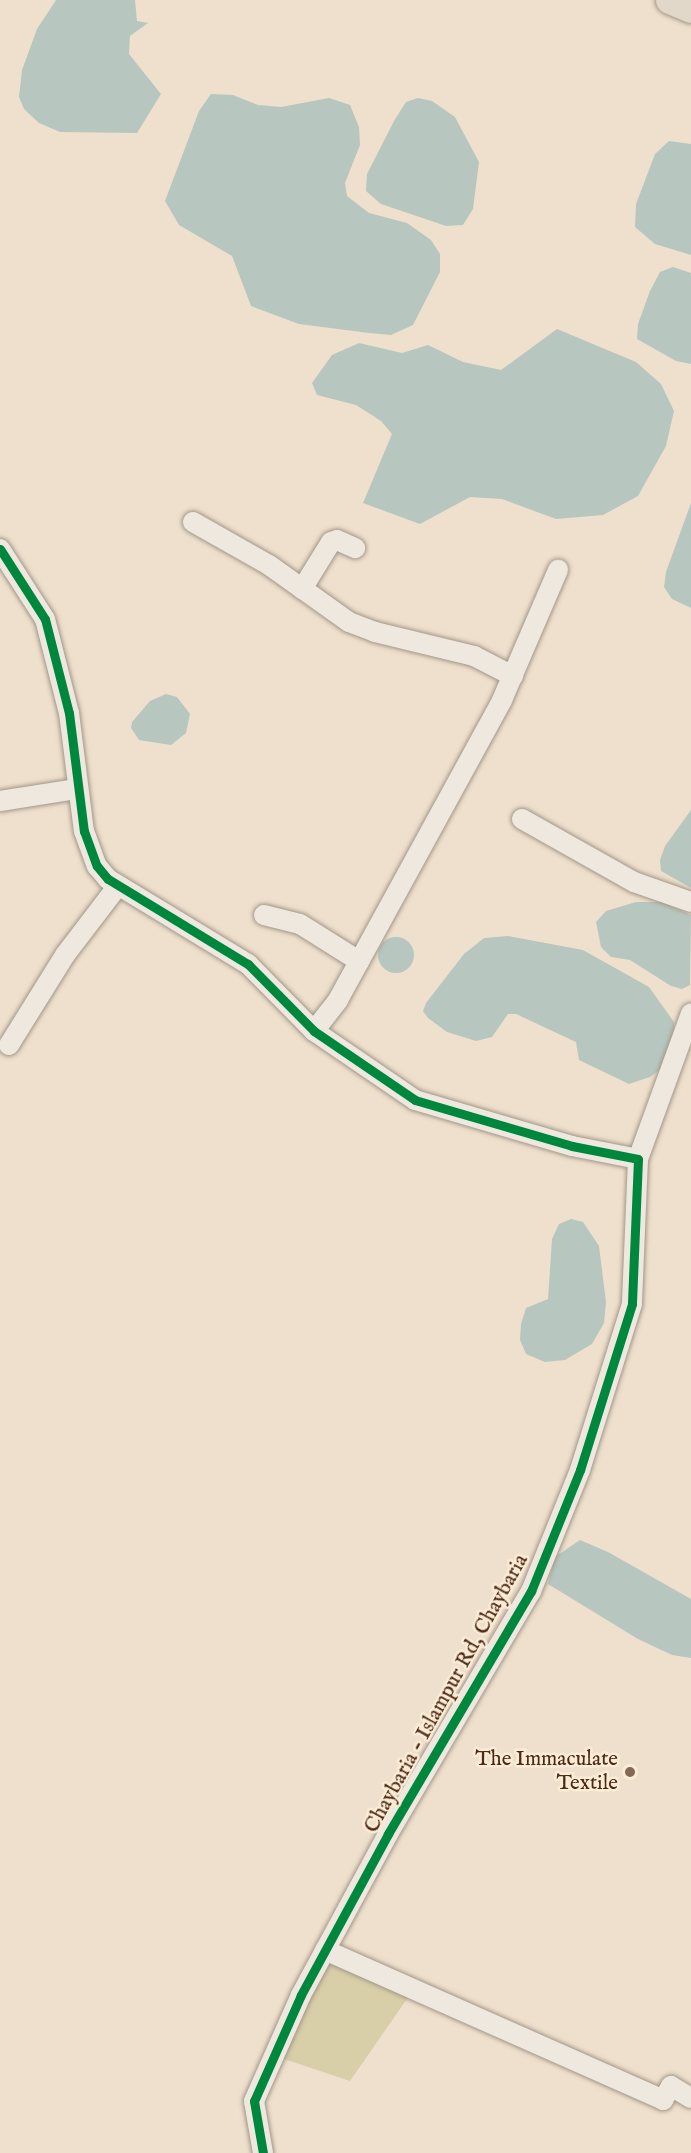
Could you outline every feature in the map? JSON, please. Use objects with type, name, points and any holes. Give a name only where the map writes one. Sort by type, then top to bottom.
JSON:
[{"type":"highway","points":[[670,0],[691,9]]},
{"type":"street","points":[[193,522],[303,589],[357,626],[474,656],[513,676]]},
{"type":"street","points":[[303,589],[331,542],[337,540],[355,548]]},
{"type":"street","points":[[0,549],[45,619],[69,713],[84,831],[97,866],[117,887],[248,964],[314,1030],[406,1094],[437,1110],[572,1146],[638,1159]]},
{"type":"street","points":[[314,1030],[338,1000],[513,676],[558,570]]},
{"type":"street","points":[[0,801],[77,789]]},
{"type":"street","points":[[522,819],[634,882],[691,902]]},
{"type":"street","points":[[9,1045],[65,956],[117,887]]},
{"type":"street","points":[[264,915],[300,924],[359,961]]},
{"type":"street","name":"Chaybaria - Islampur Rd, Chaybaria","points":[[263,2153],[254,2101],[325,1950],[388,1834],[531,1591],[580,1470],[632,1304],[638,1159],[691,1013]]},
{"type":"street","points":[[325,1950],[663,2100],[671,2086],[691,2098]]},
{"type":"shaded area","points":[[56,0],[135,0],[137,21],[148,23],[130,36],[129,54],[161,94],[137,133],[60,132],[39,123],[24,109],[19,97],[22,70],[37,29]]},
{"type":"shaded area","points":[[211,94],[233,95],[258,105],[281,107],[329,98],[350,105],[359,127],[360,145],[345,183],[347,196],[369,213],[407,223],[431,240],[440,254],[440,272],[413,325],[391,335],[369,333],[299,324],[251,306],[232,256],[179,225],[165,201],[199,111]]},
{"type":"shaded area","points":[[418,98],[432,101],[455,117],[479,162],[473,209],[463,225],[446,226],[381,204],[366,191],[367,174],[394,121],[406,102]]},
{"type":"shaded area","points":[[669,141],[691,144],[691,255],[655,244],[635,227],[636,204],[655,154]]},
{"type":"shaded area","points":[[673,267],[691,273],[691,364],[676,361],[637,339],[638,324],[650,291],[660,272]]},
{"type":"shaded area","points":[[557,329],[636,362],[661,384],[674,411],[666,446],[638,496],[603,515],[556,519],[502,499],[470,497],[420,524],[363,503],[392,434],[381,421],[356,405],[317,395],[312,383],[332,355],[359,343],[402,353],[428,345],[463,362],[501,370]]},
{"type":"shaded area","points":[[691,503],[691,608],[672,599],[664,587],[666,572]]},
{"type":"shaded area","points":[[166,694],[177,697],[190,714],[186,733],[171,745],[139,740],[131,728],[132,722],[150,701]]},
{"type":"shaded area","points":[[691,810],[691,888],[661,871],[660,860],[665,846]]},
{"type":"shaded area","points":[[636,902],[662,902],[691,915],[690,985],[682,989],[671,986],[630,960],[611,957],[601,947],[596,922],[606,911]]},
{"type":"shaded area","points":[[508,936],[583,950],[649,987],[674,1022],[675,1040],[665,1066],[650,1077],[629,1084],[579,1060],[576,1042],[516,1014],[508,1014],[492,1037],[476,1041],[447,1032],[428,1018],[423,1011],[426,1003],[464,954],[484,938]]},
{"type":"shaded area","points":[[396,937],[409,942],[414,955],[409,968],[396,973],[383,968],[378,955],[383,942]]},
{"type":"shaded area","points":[[571,1219],[583,1222],[599,1246],[606,1302],[604,1323],[592,1344],[565,1360],[545,1362],[526,1354],[520,1340],[521,1324],[526,1308],[548,1299],[552,1239],[559,1224]]},
{"type":"shaded area","points":[[580,1540],[608,1552],[691,1599],[691,1658],[672,1655],[638,1639],[548,1584],[555,1557]]},
{"type":"shaded area","points":[[330,1961],[409,1996],[350,2081],[278,2057]]},
{"type":"cycle path","points":[[0,549],[45,619],[69,713],[84,831],[97,866],[108,879],[248,964],[314,1031],[415,1100],[572,1146],[638,1159],[632,1304],[580,1470],[531,1591],[388,1834],[301,1995],[254,2101],[263,2153]]},
{"type":"place","name":"The Immaculate Textile","points":[[630,1772]]}]
